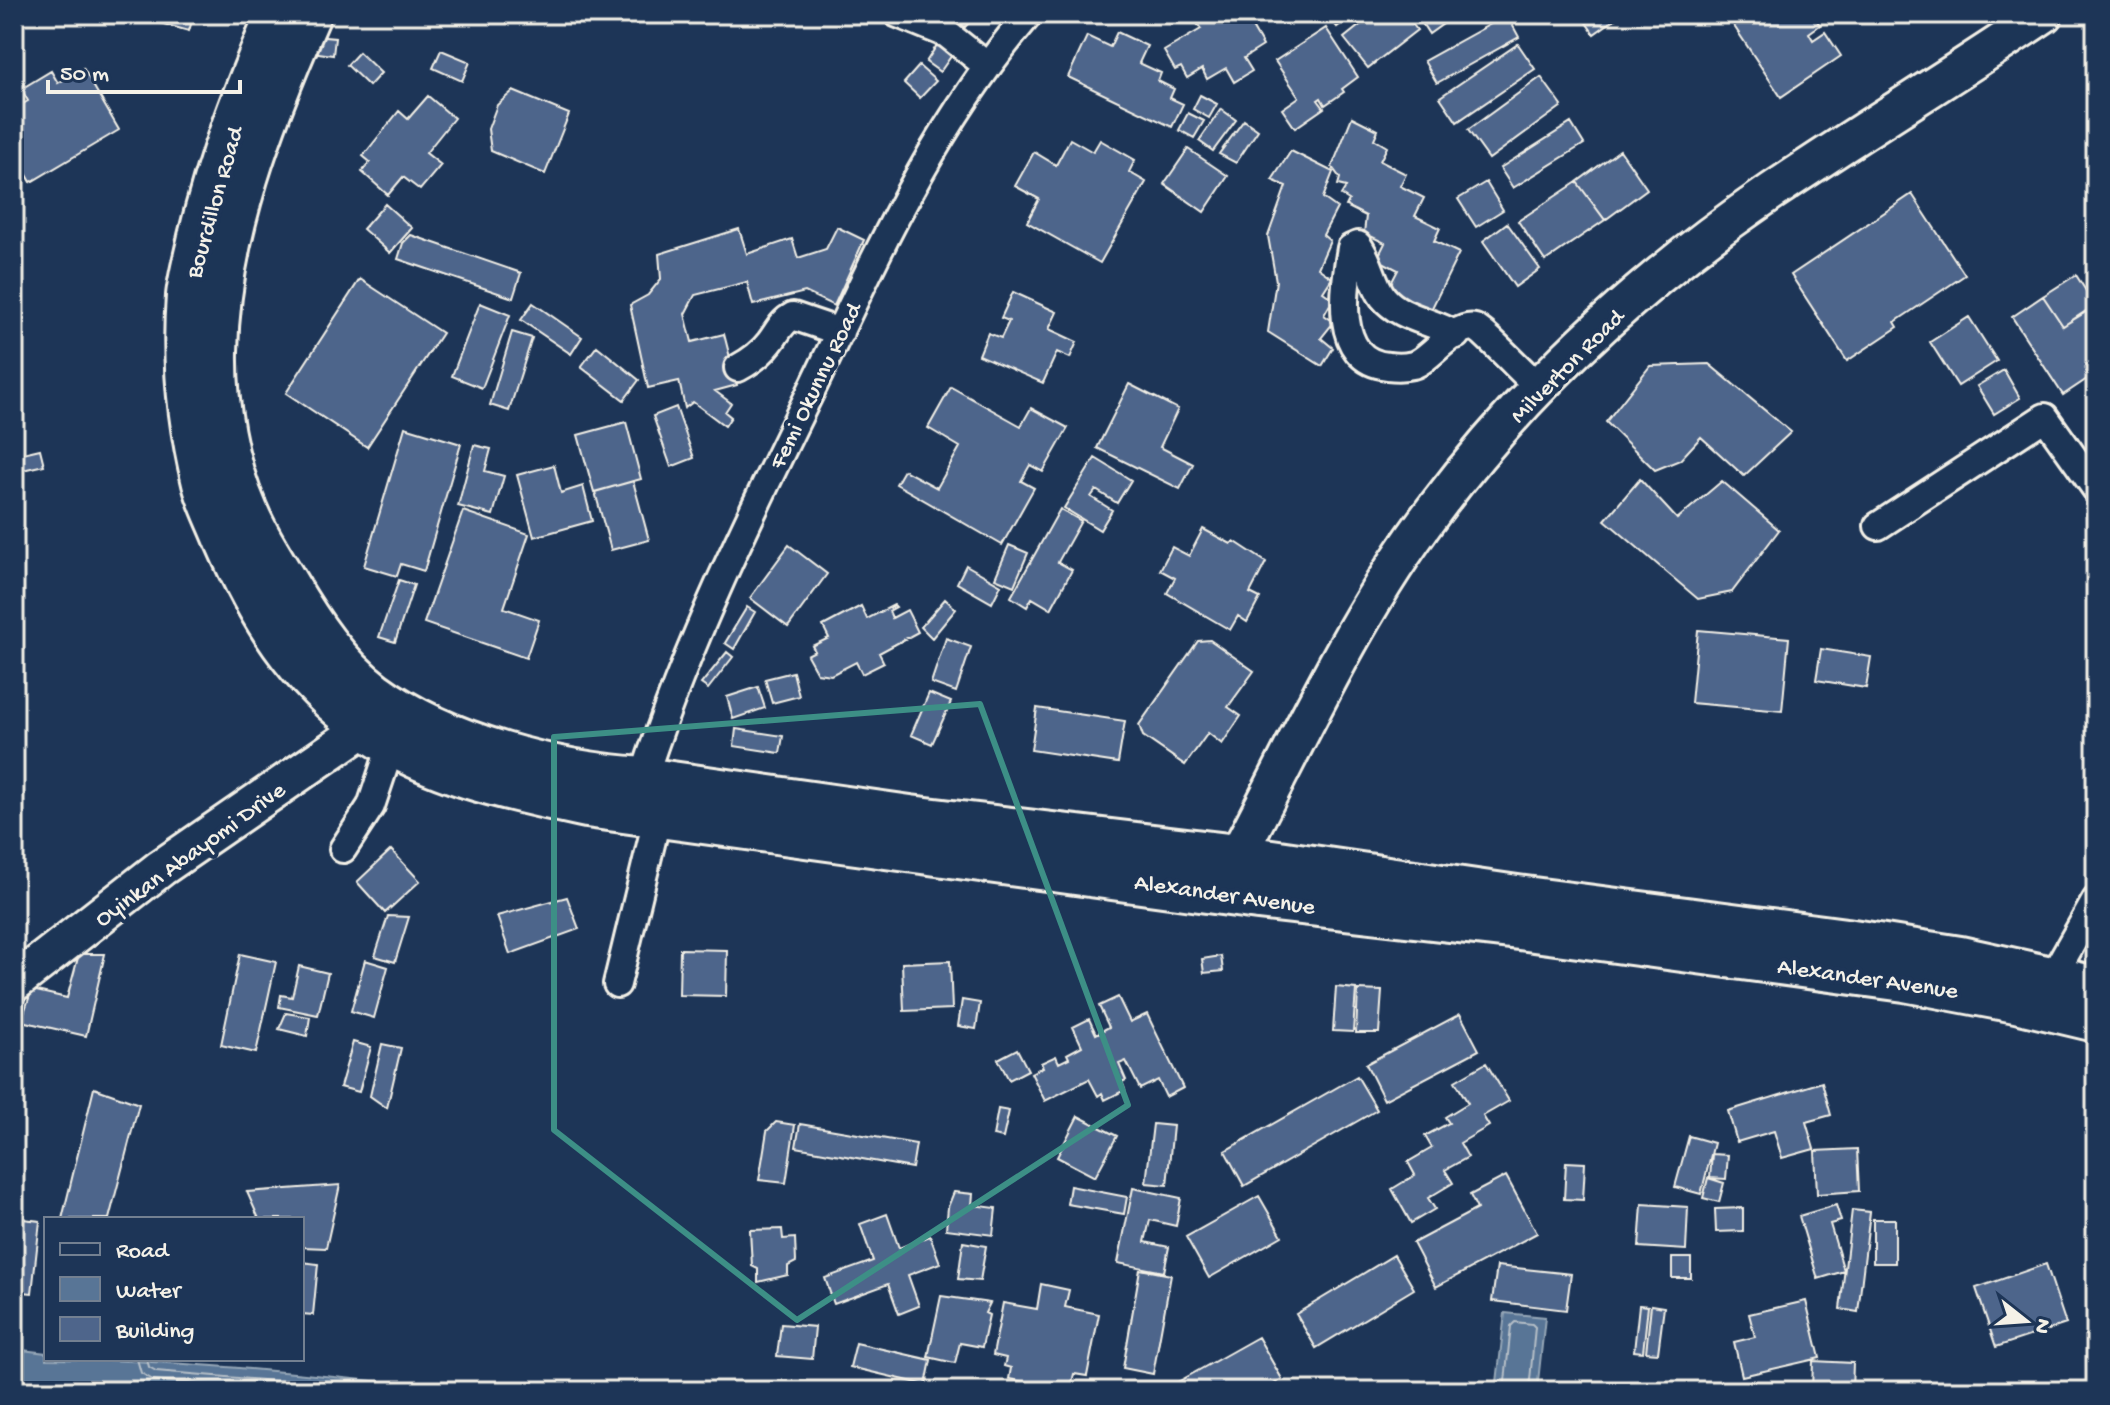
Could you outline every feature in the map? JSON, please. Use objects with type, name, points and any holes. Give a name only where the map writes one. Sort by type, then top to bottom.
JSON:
[{"type":"main road","name":"Bourdillon Road","points":[[278,14],[208,201],[188,294],[188,399],[204,486],[266,622],[293,661],[316,684],[377,721]]},
{"type":"main road","name":"Bourdillon Road","points":[[309,14],[262,131],[233,231],[216,350],[218,389],[222,427],[245,510],[264,547],[317,631],[349,671],[377,721]]},
{"type":"main road","name":"Alexander Avenue","points":[[377,721],[454,770],[517,791],[587,806],[651,797],[907,834],[1309,904],[1533,930],[1905,980],[2096,1020]]},
{"type":"main road","name":"Alexander Avenue","points":[[907,834],[1237,856],[1846,940],[1960,958],[2053,976],[2096,988]]},
{"type":"street","points":[[898,14],[947,34],[986,65]]},
{"type":"street","name":"Femi Okunnu Road","points":[[617,984],[662,719],[747,522],[914,180],[986,65],[1029,14]]},
{"type":"street","name":"Milverton Road","points":[[1237,856],[1368,608],[1433,510],[1563,361],[1666,270],[1769,194],[2044,14]]},
{"type":"street","points":[[1456,335],[1440,325],[1408,316],[1391,304],[1381,295],[1368,258],[1358,245],[1351,248],[1343,308],[1351,342],[1360,355],[1373,365],[1415,365],[1465,329],[1475,328],[1539,387]]},
{"type":"street","points":[[738,368],[756,358],[783,321],[793,316],[840,332]]},
{"type":"street","points":[[1878,526],[2045,417],[2096,489]]},
{"type":"street","points":[[343,849],[371,806],[377,721]]},
{"type":"street","name":"Oyinkan Abayomi Drive","points":[[14,983],[161,868],[377,721]]},
{"type":"street","points":[[2053,976],[2096,900]]},
{"type":"highlighted area","points":[[980,704],[1128,1105],[797,1320],[554,1130],[554,737]]},
{"type":"water","points":[[1505,1313],[1545,1317],[1537,1391],[1496,1391]]},
{"type":"water","points":[[14,1349],[44,1353],[44,1361],[204,1365],[466,1391],[14,1391]]},
{"type":"building","points":[[162,14],[194,14],[189,31],[160,23]]},
{"type":"building","points":[[950,14],[977,14],[965,27]]},
{"type":"building","points":[[1202,14],[1261,14],[1264,19],[1252,27],[1263,46],[1244,58],[1252,71],[1234,82],[1226,68],[1207,79],[1202,69],[1187,78],[1181,67],[1175,70],[1164,51],[1201,29],[1196,22],[1204,18]]},
{"type":"building","points":[[1327,14],[1354,14],[1337,27]]},
{"type":"building","points":[[1374,14],[1405,14],[1417,30],[1368,68],[1344,38]]},
{"type":"building","points":[[1416,14],[1457,14],[1429,34]]},
{"type":"building","points":[[1580,14],[1622,14],[1594,34]]},
{"type":"building","points":[[1726,14],[1812,14],[1820,25],[1809,33],[1813,40],[1825,32],[1841,56],[1781,97]]},
{"type":"building","points":[[1507,15],[1519,37],[1437,83],[1424,61]]},
{"type":"building","points":[[1326,28],[1358,77],[1325,105],[1321,98],[1318,100],[1324,108],[1295,128],[1282,109],[1299,97],[1275,61]]},
{"type":"building","points":[[1117,32],[1147,46],[1139,63],[1161,73],[1158,81],[1174,89],[1170,98],[1183,104],[1172,127],[1068,77],[1087,36],[1110,47]]},
{"type":"building","points":[[313,36],[335,38],[333,55],[311,52]]},
{"type":"building","points":[[939,42],[954,52],[940,72],[926,62]]},
{"type":"building","points":[[1518,44],[1535,69],[1457,122],[1440,97]]},
{"type":"building","points":[[441,50],[470,62],[462,81],[433,68]]},
{"type":"building","points":[[359,52],[381,73],[369,86],[347,65]]},
{"type":"building","points":[[919,66],[936,81],[920,98],[904,83]]},
{"type":"building","points":[[83,68],[119,130],[31,182],[14,152],[14,109],[28,101],[21,89],[51,71],[58,83]]},
{"type":"building","points":[[1541,77],[1562,106],[1489,159],[1468,130]]},
{"type":"building","points":[[513,91],[569,114],[545,174],[491,151],[488,129],[497,105]]},
{"type":"building","points":[[1200,95],[1217,104],[1209,118],[1193,109]]},
{"type":"building","points":[[428,96],[454,118],[426,153],[441,165],[420,190],[403,177],[388,195],[362,172],[370,162],[363,156],[399,111],[408,119]]},
{"type":"building","points":[[1221,109],[1236,120],[1213,151],[1199,141]]},
{"type":"building","points":[[1188,113],[1204,121],[1194,138],[1179,130]]},
{"type":"building","points":[[1352,117],[1378,130],[1374,139],[1387,147],[1380,161],[1406,174],[1400,186],[1424,198],[1415,216],[1440,228],[1434,241],[1459,253],[1429,314],[1386,293],[1398,270],[1377,259],[1385,243],[1364,233],[1366,216],[1346,206],[1349,200],[1341,195],[1346,187],[1338,185],[1340,178],[1332,167]]},
{"type":"building","points":[[1244,120],[1258,130],[1236,163],[1219,154]]},
{"type":"building","points":[[1571,123],[1584,144],[1513,188],[1500,168]]},
{"type":"building","points":[[1070,139],[1093,152],[1100,140],[1135,160],[1129,172],[1146,182],[1100,263],[1027,222],[1039,199],[1015,186],[1034,152],[1056,165]]},
{"type":"building","points":[[1188,149],[1228,176],[1204,212],[1164,184]]},
{"type":"building","points":[[1620,150],[1647,189],[1605,220],[1577,182]]},
{"type":"building","points":[[1291,151],[1333,172],[1323,198],[1337,208],[1323,235],[1330,241],[1318,268],[1332,278],[1323,292],[1333,299],[1324,315],[1334,322],[1321,338],[1333,348],[1322,366],[1268,332],[1276,281],[1268,236],[1286,186],[1272,180]]},
{"type":"building","points":[[1486,182],[1503,210],[1476,227],[1458,199]]},
{"type":"building","points":[[1577,182],[1605,220],[1545,261],[1518,221]]},
{"type":"building","points":[[1912,194],[1965,275],[1895,322],[1898,327],[1847,361],[1791,275]]},
{"type":"building","points":[[385,204],[412,228],[390,253],[363,229]]},
{"type":"building","points":[[1507,223],[1540,269],[1515,287],[1483,241]]},
{"type":"building","points":[[837,227],[864,240],[834,306],[805,292],[753,305],[747,282],[695,295],[685,314],[692,342],[724,334],[737,385],[715,391],[731,403],[725,412],[731,417],[725,426],[693,402],[685,408],[679,381],[648,388],[630,305],[648,295],[661,279],[659,254],[739,229],[747,254],[792,239],[798,258],[826,249]]},
{"type":"building","points":[[411,235],[521,273],[513,298],[398,259],[403,243]]},
{"type":"building","points":[[2076,275],[2095,305],[2063,326],[2043,296]]},
{"type":"building","points":[[360,279],[442,333],[367,447],[286,393]]},
{"type":"building","points":[[1013,292],[1057,312],[1049,329],[1077,342],[1070,358],[1057,352],[1043,383],[979,355],[988,333],[1001,338],[1009,321],[1001,318]]},
{"type":"building","points":[[2043,296],[2063,326],[2096,306],[2096,373],[2063,395],[2012,317]]},
{"type":"building","points":[[480,303],[510,315],[482,388],[452,376]]},
{"type":"building","points":[[533,303],[582,337],[571,354],[521,320]]},
{"type":"building","points":[[1969,317],[1997,361],[1958,386],[1930,342]]},
{"type":"building","points":[[512,332],[532,338],[509,411],[490,405]]},
{"type":"building","points":[[597,346],[639,380],[624,400],[581,367]]},
{"type":"building","points":[[1709,364],[1791,432],[1744,476],[1701,437],[1680,460],[1655,470],[1606,422],[1650,366]]},
{"type":"building","points":[[2004,370],[2020,398],[1994,414],[1977,386]]},
{"type":"building","points":[[1129,384],[1178,409],[1160,447],[1193,464],[1180,489],[1097,448]]},
{"type":"building","points":[[951,387],[1021,426],[1031,408],[1068,428],[1043,472],[1030,465],[1021,481],[1034,488],[1002,545],[896,484],[904,470],[937,488],[960,447],[928,428]]},
{"type":"building","points":[[676,407],[694,458],[671,467],[653,416]]},
{"type":"building","points":[[626,422],[641,479],[594,492],[578,435]]},
{"type":"building","points":[[405,427],[461,444],[424,571],[401,564],[397,576],[364,566]]},
{"type":"building","points":[[474,445],[491,449],[485,471],[504,476],[493,515],[458,506]]},
{"type":"building","points":[[40,449],[44,465],[14,472],[14,455]]},
{"type":"building","points":[[1095,458],[1131,480],[1117,503],[1096,490],[1091,497],[1112,510],[1100,530],[1064,508]]},
{"type":"building","points":[[554,465],[561,493],[583,486],[592,521],[534,537],[517,475]]},
{"type":"building","points":[[1640,479],[1677,519],[1722,481],[1779,530],[1732,592],[1698,599],[1605,520]]},
{"type":"building","points":[[633,481],[649,540],[611,550],[595,492]]},
{"type":"building","points":[[1060,509],[1081,521],[1058,562],[1072,570],[1051,609],[1032,598],[1027,607],[1011,597]]},
{"type":"building","points":[[463,511],[529,534],[504,608],[539,620],[526,658],[424,623]]},
{"type":"building","points":[[1203,529],[1231,544],[1234,541],[1266,562],[1250,593],[1260,598],[1247,622],[1238,616],[1230,630],[1167,593],[1175,578],[1160,570],[1172,547],[1189,556]]},
{"type":"building","points":[[789,545],[827,574],[788,627],[750,598]]},
{"type":"building","points":[[1009,545],[1028,553],[1014,586],[995,578]]},
{"type":"building","points":[[966,565],[1001,585],[992,603],[957,583]]},
{"type":"building","points":[[399,580],[414,585],[395,642],[379,637]]},
{"type":"building","points":[[945,599],[956,609],[932,638],[921,627]]},
{"type":"building","points":[[894,605],[896,607],[889,611],[892,618],[907,610],[918,632],[879,653],[884,663],[862,674],[856,662],[831,675],[817,673],[807,655],[815,651],[812,646],[829,638],[823,626],[861,606],[867,619]]},
{"type":"building","points":[[747,607],[755,612],[734,649],[725,643]]},
{"type":"building","points":[[1698,630],[1789,638],[1782,711],[1691,703]]},
{"type":"building","points":[[946,638],[971,647],[956,692],[931,683]]},
{"type":"building","points":[[1210,640],[1254,671],[1228,707],[1241,716],[1222,744],[1208,733],[1185,765],[1143,736],[1139,725],[1198,641]]},
{"type":"building","points":[[1821,649],[1871,657],[1866,688],[1816,680]]},
{"type":"building","points":[[727,652],[733,657],[708,689],[701,684]]},
{"type":"building","points":[[793,672],[799,696],[772,703],[765,679]]},
{"type":"building","points":[[758,687],[765,708],[733,719],[727,697]]},
{"type":"building","points":[[929,693],[951,702],[932,744],[911,735]]},
{"type":"building","points":[[1037,708],[1125,721],[1118,763],[1031,750]]},
{"type":"building","points":[[736,729],[783,736],[780,753],[734,746]]},
{"type":"building","points":[[391,850],[420,881],[385,913],[357,882]]},
{"type":"building","points":[[567,897],[579,929],[510,954],[497,916]]},
{"type":"building","points":[[388,916],[409,917],[395,962],[375,956]]},
{"type":"building","points":[[680,949],[727,950],[726,996],[679,995]]},
{"type":"building","points":[[79,954],[105,954],[86,1036],[21,1021],[32,990],[67,998]]},
{"type":"building","points":[[240,954],[276,962],[256,1053],[221,1045]]},
{"type":"building","points":[[1221,956],[1223,971],[1204,973],[1202,959]]},
{"type":"building","points":[[365,960],[388,967],[374,1018],[351,1011]]},
{"type":"building","points":[[950,961],[952,1009],[904,1011],[902,963]]},
{"type":"building","points":[[299,966],[328,973],[318,1015],[279,1007],[281,995],[292,997]]},
{"type":"building","points":[[1336,987],[1356,989],[1353,1032],[1333,1031]]},
{"type":"building","points":[[1358,990],[1382,991],[1379,1033],[1356,1033]]},
{"type":"building","points":[[1118,997],[1130,1022],[1147,1014],[1183,1088],[1166,1097],[1158,1080],[1140,1089],[1126,1061],[1119,1064],[1126,1080],[1122,1082],[1125,1090],[1105,1100],[1102,1093],[1098,1096],[1089,1079],[1045,1101],[1031,1073],[1043,1067],[1041,1063],[1056,1056],[1059,1063],[1069,1058],[1067,1054],[1082,1046],[1073,1027],[1089,1019],[1096,1034],[1109,1027],[1099,1006]]},
{"type":"building","points":[[962,1000],[980,1003],[976,1029],[958,1026]]},
{"type":"building","points":[[286,1013],[310,1017],[307,1036],[279,1029]]},
{"type":"building","points":[[1460,1014],[1479,1050],[1384,1100],[1366,1064]]},
{"type":"building","points":[[353,1042],[371,1047],[359,1092],[340,1087]]},
{"type":"building","points":[[382,1044],[401,1048],[387,1108],[370,1096]]},
{"type":"building","points":[[1017,1049],[1028,1070],[1009,1080],[998,1059]]},
{"type":"building","points":[[1486,1063],[1509,1101],[1483,1116],[1489,1126],[1460,1143],[1468,1157],[1445,1170],[1453,1183],[1428,1198],[1435,1209],[1411,1223],[1392,1189],[1415,1175],[1408,1162],[1432,1148],[1425,1136],[1449,1123],[1445,1117],[1468,1103],[1455,1081]]},
{"type":"building","points":[[1357,1076],[1377,1110],[1244,1186],[1225,1151]]},
{"type":"building","points":[[1822,1082],[1831,1115],[1806,1122],[1814,1149],[1782,1158],[1774,1131],[1737,1142],[1728,1111]]},
{"type":"building","points":[[94,1088],[139,1104],[110,1217],[62,1217]]},
{"type":"building","points":[[998,1109],[1009,1111],[1003,1138],[993,1136]]},
{"type":"building","points":[[1078,1116],[1117,1136],[1095,1177],[1057,1157]]},
{"type":"building","points":[[776,1122],[795,1125],[786,1183],[759,1180],[767,1131]]},
{"type":"building","points":[[800,1124],[916,1144],[912,1168],[796,1147]]},
{"type":"building","points":[[1153,1124],[1173,1126],[1167,1185],[1146,1183]]},
{"type":"building","points":[[1689,1136],[1714,1143],[1701,1194],[1675,1187]]},
{"type":"building","points":[[1857,1149],[1859,1191],[1817,1194],[1815,1151]]},
{"type":"building","points":[[1712,1154],[1728,1155],[1726,1179],[1710,1178]]},
{"type":"building","points":[[1566,1162],[1585,1163],[1583,1200],[1564,1199]]},
{"type":"building","points":[[1506,1176],[1537,1233],[1436,1287],[1413,1243],[1477,1209],[1470,1195]]},
{"type":"building","points":[[1708,1178],[1724,1183],[1719,1202],[1703,1198]]},
{"type":"building","points":[[340,1185],[326,1248],[304,1247],[304,1217],[258,1217],[247,1192]]},
{"type":"building","points":[[1070,1186],[1127,1197],[1124,1214],[1067,1204]]},
{"type":"building","points":[[1133,1188],[1181,1198],[1176,1226],[1150,1220],[1145,1242],[1169,1247],[1164,1272],[1118,1263]]},
{"type":"building","points":[[954,1192],[973,1194],[972,1205],[996,1208],[993,1235],[946,1229],[948,1207]]},
{"type":"building","points":[[1259,1196],[1282,1236],[1209,1278],[1186,1237]]},
{"type":"building","points":[[1642,1204],[1688,1207],[1686,1250],[1639,1247]]},
{"type":"building","points":[[1836,1205],[1841,1221],[1830,1224],[1844,1271],[1818,1279],[1799,1216]]},
{"type":"building","points":[[1743,1208],[1743,1231],[1716,1232],[1715,1209]]},
{"type":"building","points":[[1852,1210],[1870,1212],[1858,1312],[1840,1309]]},
{"type":"building","points":[[887,1214],[899,1248],[930,1236],[940,1263],[908,1275],[919,1306],[899,1314],[888,1284],[834,1304],[825,1278],[873,1261],[860,1224]]},
{"type":"building","points":[[14,1218],[40,1221],[32,1293],[14,1291]]},
{"type":"building","points":[[1873,1219],[1895,1219],[1895,1263],[1873,1263]]},
{"type":"building","points":[[782,1229],[783,1239],[795,1238],[796,1262],[788,1266],[788,1275],[758,1282],[758,1269],[752,1266],[750,1230]]},
{"type":"building","points":[[963,1242],[986,1246],[980,1281],[958,1279]]},
{"type":"building","points":[[1394,1255],[1414,1289],[1316,1348],[1296,1314]]},
{"type":"building","points":[[1672,1258],[1691,1258],[1691,1278],[1672,1278]]},
{"type":"building","points":[[304,1262],[318,1264],[313,1315],[304,1314]]},
{"type":"building","points":[[2046,1264],[2066,1324],[1996,1347],[1976,1288]]},
{"type":"building","points":[[1497,1266],[1571,1274],[1566,1310],[1492,1301]]},
{"type":"building","points":[[1140,1269],[1171,1275],[1153,1374],[1123,1368]]},
{"type":"building","points":[[1041,1284],[1069,1290],[1065,1307],[1099,1314],[1087,1376],[1074,1374],[1070,1391],[1009,1379],[1011,1368],[1004,1366],[1006,1358],[993,1355],[1003,1303],[1037,1309]]},
{"type":"building","points":[[941,1296],[990,1303],[985,1313],[989,1315],[982,1347],[960,1343],[955,1363],[928,1357]]},
{"type":"building","points":[[1806,1301],[1820,1358],[1742,1376],[1734,1342],[1755,1337],[1749,1314]]},
{"type":"building","points":[[1639,1305],[1648,1306],[1643,1352],[1634,1351]]},
{"type":"building","points":[[1651,1305],[1664,1307],[1658,1353],[1646,1352]]},
{"type":"building","points":[[781,1324],[815,1327],[812,1359],[777,1356]]},
{"type":"building","points":[[1258,1337],[1282,1379],[1262,1391],[1181,1391],[1176,1383]]},
{"type":"building","points":[[856,1343],[931,1360],[926,1385],[850,1367]]},
{"type":"building","points":[[1813,1361],[1853,1363],[1852,1391],[1812,1391]]}]
